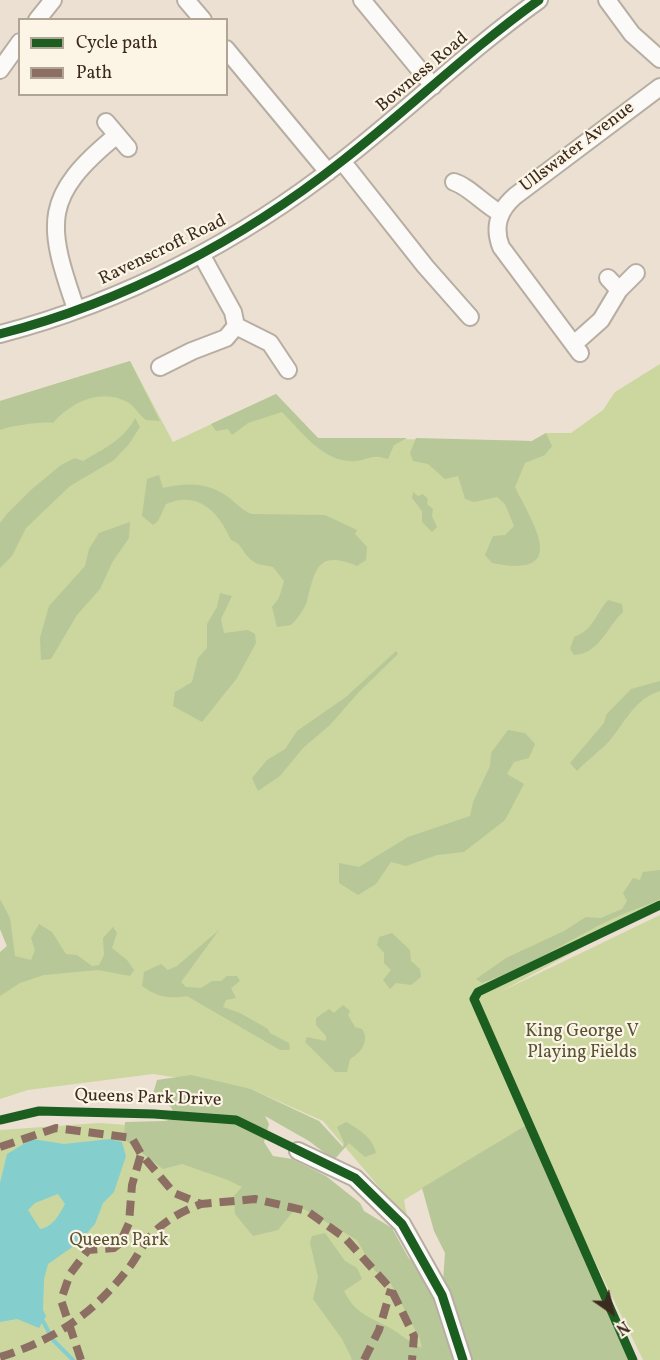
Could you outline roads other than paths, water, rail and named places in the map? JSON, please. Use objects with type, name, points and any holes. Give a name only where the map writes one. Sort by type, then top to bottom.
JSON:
[{"type":"street","points":[[39,18],[53,0]]},
{"type":"street","points":[[186,0],[200,18]]},
{"type":"street","points":[[362,0],[433,86]]},
{"type":"street","name":"Bowness Road","points":[[328,172],[538,0]]},
{"type":"street","points":[[607,0],[633,34],[660,59]]},
{"type":"street","points":[[0,70],[18,45]]},
{"type":"street","points":[[228,51],[328,172]]},
{"type":"street","name":"Ullswater Avenue","points":[[500,213],[515,196],[660,87]]},
{"type":"street","points":[[76,309],[56,249],[58,210],[66,187],[77,170],[122,142],[106,122]]},
{"type":"street","points":[[342,161],[425,266],[470,317]]},
{"type":"street","name":"Ravenscroft Road","points":[[0,334],[76,309],[201,254],[256,222],[328,172]]},
{"type":"street","points":[[454,182],[463,185],[476,198],[500,213],[496,230],[501,247],[577,349],[601,320],[614,284],[636,273]]},
{"type":"street","points":[[201,254],[233,312],[236,326]]},
{"type":"street","points":[[160,367],[226,338],[236,326]]},
{"type":"street","points":[[236,326],[270,343],[288,370]]},
{"type":"street","points":[[298,1151],[355,1178],[402,1224],[442,1295],[463,1360]]},
{"type":"water","points":[[32,1139],[64,1144],[110,1139],[122,1142],[126,1156],[114,1192],[103,1203],[95,1224],[78,1243],[48,1264],[44,1279],[43,1310],[46,1316],[39,1328],[17,1319],[0,1322],[0,1183],[7,1154]],"holes":[[[58,1194],[65,1204],[52,1223],[40,1229],[28,1210],[35,1203]]]},
{"type":"waterway","points":[[43,1321],[53,1340],[73,1360]]},
{"type":"park label","name":"King George V Playing Fields","points":[[582,1043]]},
{"type":"park label","name":"Queens Park","points":[[119,1242]]}]
